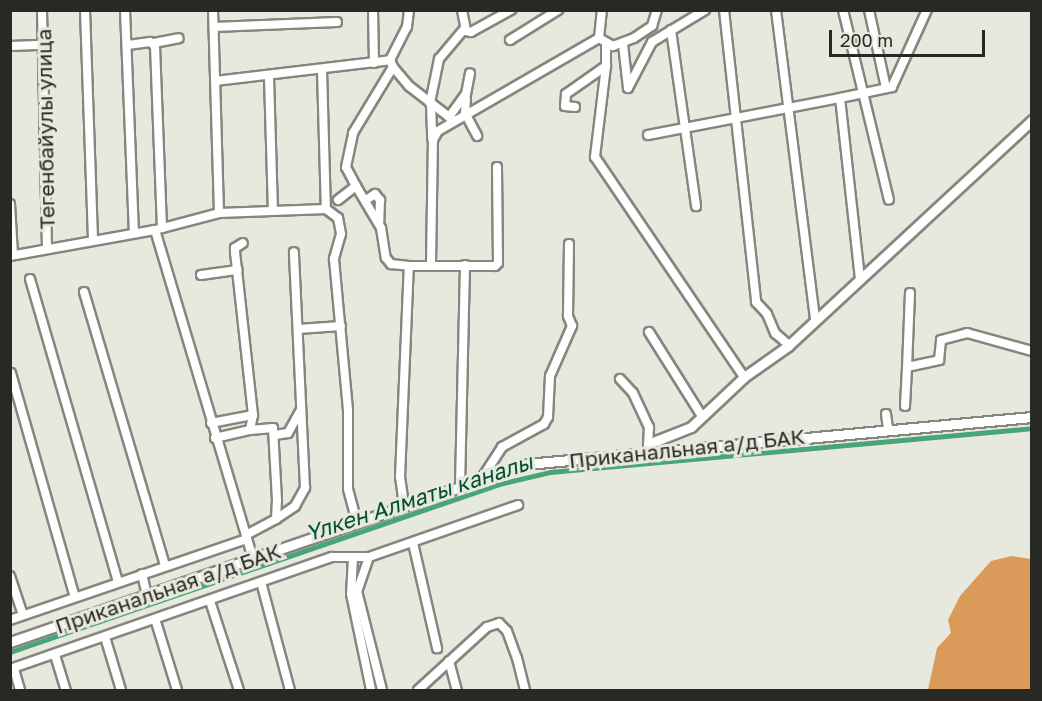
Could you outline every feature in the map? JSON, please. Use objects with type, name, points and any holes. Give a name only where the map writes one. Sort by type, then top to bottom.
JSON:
[{"type":"main road","points":[[648,449],[681,434],[744,377],[789,345],[1032,120]]},
{"type":"main road","name":"Приканальная а/д БАК","points":[[10,642],[527,464],[648,449],[1032,417]]},
{"type":"street","name":"Тегенбайулы улица","points":[[42,10],[47,248]]},
{"type":"street","points":[[85,10],[93,240]]},
{"type":"street","points":[[125,10],[134,233]]},
{"type":"street","points":[[213,10],[219,213]]},
{"type":"street","points":[[373,10],[374,63]]},
{"type":"street","points":[[409,10],[406,27],[391,63],[353,133],[346,167],[379,224],[387,258],[391,264],[465,265],[498,262],[497,167]]},
{"type":"street","points":[[462,10],[465,28],[471,32],[511,10]]},
{"type":"street","points":[[510,40],[558,10]]},
{"type":"street","points":[[602,10],[602,41],[606,66],[595,157],[744,377]]},
{"type":"street","points":[[215,81],[391,63],[430,104],[451,119],[467,117],[602,41],[623,44],[652,26],[657,10]]},
{"type":"street","points":[[623,44],[628,88],[639,71],[646,50],[671,30],[705,10]]},
{"type":"street","points":[[724,10],[756,302],[767,314],[775,333],[789,345]]},
{"type":"street","points":[[776,10],[815,320]]},
{"type":"street","points":[[843,10],[889,200]]},
{"type":"street","points":[[869,10],[886,88]]},
{"type":"street","points":[[648,135],[736,120],[892,87],[927,10]]},
{"type":"street","points":[[214,27],[337,22]]},
{"type":"street","points":[[431,264],[433,140],[430,104],[439,59],[465,28]]},
{"type":"street","points":[[671,30],[683,129],[696,206]]},
{"type":"street","points":[[128,45],[179,38]]},
{"type":"street","points":[[154,43],[159,229],[215,438],[253,558]]},
{"type":"street","points":[[10,46],[43,45]]},
{"type":"street","points":[[575,107],[565,106],[566,94],[606,66]]},
{"type":"street","points":[[322,69],[326,209]]},
{"type":"street","points":[[470,73],[466,94],[467,117],[477,136]]},
{"type":"street","points":[[269,77],[273,209]]},
{"type":"street","points":[[433,140],[451,119],[466,94]]},
{"type":"street","points":[[840,98],[860,279]]},
{"type":"street","points":[[338,200],[356,186]]},
{"type":"street","points":[[366,200],[375,194],[380,200],[379,224]]},
{"type":"street","points":[[10,204],[12,255],[159,229],[219,213],[273,209],[326,209],[338,218],[341,234],[334,259],[348,410],[348,489],[357,522]]},
{"type":"street","points":[[243,243],[236,248],[253,415],[250,430]]},
{"type":"street","points":[[482,478],[502,447],[544,424],[548,417],[550,376],[572,326],[568,316],[569,244]]},
{"type":"street","points":[[10,620],[246,537],[296,506],[304,488],[294,252]]},
{"type":"street","points":[[460,486],[465,265]]},
{"type":"street","points":[[405,505],[400,477],[409,266]]},
{"type":"street","points":[[201,275],[238,270]]},
{"type":"street","points":[[30,279],[118,582]]},
{"type":"street","points":[[84,292],[165,566]]},
{"type":"street","points":[[905,406],[910,293]]},
{"type":"street","points":[[298,329],[342,326]]},
{"type":"street","points":[[649,332],[702,416]]},
{"type":"street","points":[[907,367],[939,360],[940,340],[967,333],[1032,351]]},
{"type":"street","points":[[11,373],[75,597]]},
{"type":"street","points":[[620,379],[633,393],[649,427],[648,449]]},
{"type":"street","points":[[275,435],[288,433],[300,410]]},
{"type":"street","points":[[886,414],[888,428]]},
{"type":"street","points":[[211,423],[253,415]]},
{"type":"street","points":[[215,438],[269,426],[275,435],[276,519]]},
{"type":"street","points":[[20,690],[12,669],[156,621],[332,557],[369,556],[413,543],[518,505]]},
{"type":"street","points":[[413,543],[437,648]]},
{"type":"street","points":[[369,556],[357,591],[382,690]]},
{"type":"street","points":[[353,557],[351,594],[371,690]]},
{"type":"street","points":[[142,574],[147,595]]},
{"type":"street","points":[[10,576],[23,615]]},
{"type":"street","points":[[261,582],[290,690]]},
{"type":"street","points":[[210,601],[239,690]]},
{"type":"street","points":[[156,621],[177,690]]},
{"type":"street","points":[[418,690],[487,627],[499,622],[507,631],[525,690]]},
{"type":"street","points":[[105,637],[121,690]]},
{"type":"street","points":[[55,655],[66,690]]},
{"type":"street","points":[[449,662],[456,690]]},
{"type":"shaded area","points":[[1012,556],[1031,559],[1031,690],[928,690],[937,648],[951,633],[948,620],[960,596],[991,561]]},
{"type":"waterway","name":"Үлкен Алматы каналы","points":[[10,652],[499,484],[550,472],[1032,428]]}]
